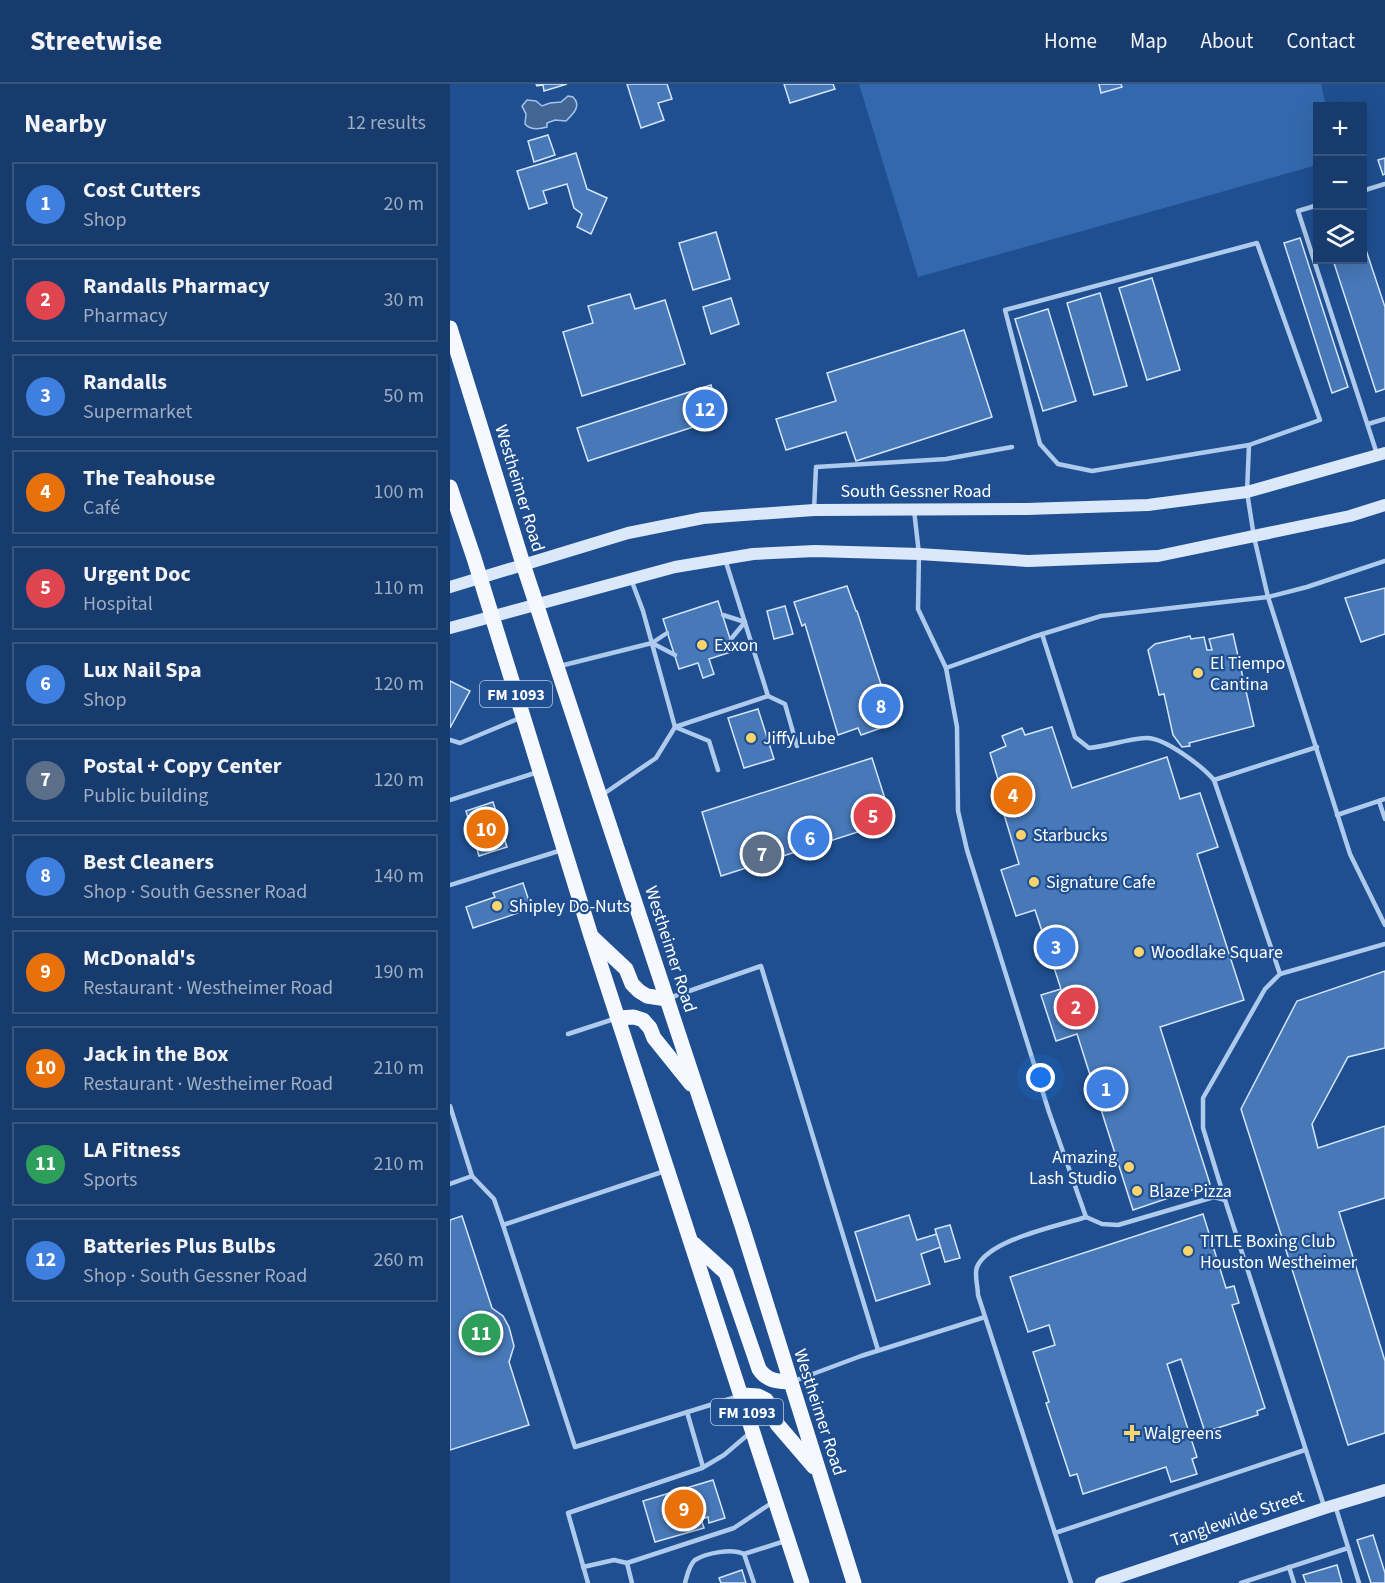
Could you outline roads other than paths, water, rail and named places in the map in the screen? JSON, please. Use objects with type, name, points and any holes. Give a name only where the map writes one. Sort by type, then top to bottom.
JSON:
[{"type":"main road","name":"Westheimer Road","points":[[450,328],[523,564],[742,1226],[854,1583]]},
{"type":"main road","name":"South Gessner Road","points":[[450,587],[628,533],[703,518],[814,510],[1027,509],[1148,505],[1247,492],[1381,454]]},
{"type":"main road","name":"FM 1093","points":[[450,487],[481,579],[591,936],[802,1583]]},
{"type":"main road","points":[[450,628],[675,567],[753,554],[815,551],[919,554],[1028,561],[1158,556],[1350,516],[1385,505]]},
{"type":"main road","points":[[591,936],[626,969],[632,984],[639,991],[647,996],[667,999]]},
{"type":"main road","points":[[618,1018],[634,1017],[643,1020],[650,1028],[654,1038],[697,1091]]},
{"type":"main road","points":[[692,1242],[726,1273],[763,1376],[770,1380],[790,1382]]},
{"type":"main road","points":[[742,1395],[758,1396],[766,1400],[777,1424],[820,1474]]},
{"type":"main road","name":"Tanglewilde Street","points":[[1101,1583],[1330,1506],[1385,1490]]},
{"type":"lane","points":[[1367,189],[1385,184]]},
{"type":"lane","points":[[1313,206],[1298,211],[1368,424],[1381,454]]},
{"type":"lane","points":[[1257,243],[1320,420],[1249,445],[1092,471],[1058,464],[1040,444],[1005,310],[1257,243]]},
{"type":"lane","points":[[1368,424],[1385,419]]},
{"type":"lane","points":[[1249,445],[1247,492],[1254,537],[1268,597],[1350,854],[1385,925]]},
{"type":"lane","points":[[814,510],[816,467],[946,459],[1012,447]]},
{"type":"lane","points":[[913,509],[919,554],[918,609],[946,668],[957,727],[958,811],[967,850],[1049,1112],[1086,1217]]},
{"type":"lane","points":[[725,559],[768,696]]},
{"type":"lane","points":[[946,668],[1101,616],[1268,597],[1385,561]]},
{"type":"lane","points":[[631,579],[652,643],[675,727]]},
{"type":"lane","points":[[723,615],[745,622]]},
{"type":"lane","points":[[730,639],[745,622]]},
{"type":"lane","points":[[557,666],[652,643],[667,633]]},
{"type":"lane","points":[[1042,634],[1075,737],[1089,748],[1146,738],[1157,739],[1207,772],[1214,780],[1280,974]]},
{"type":"lane","points":[[652,643],[675,655]]},
{"type":"lane","points":[[600,797],[656,758],[675,727],[768,696],[785,704],[797,746]]},
{"type":"lane","points":[[450,740],[460,743],[523,716]]},
{"type":"lane","points":[[675,727],[709,741],[718,770]]},
{"type":"lane","points":[[1214,780],[1317,747]]},
{"type":"lane","points":[[450,800],[540,772]]},
{"type":"lane","points":[[1337,814],[1385,799]]},
{"type":"lane","points":[[1379,801],[1385,819]]},
{"type":"lane","points":[[450,885],[564,849]]},
{"type":"lane","points":[[1359,1583],[1348,1548],[1305,1450],[1203,1128],[1203,1098],[1265,988],[1280,974],[1385,944]]},
{"type":"lane","points":[[667,999],[761,966],[878,1350]]},
{"type":"lane","points":[[568,1034],[618,1018]]},
{"type":"lane","points":[[450,1106],[472,1176],[494,1199],[574,1447],[742,1395]]},
{"type":"lane","points":[[503,1225],[668,1170]]},
{"type":"lane","points":[[450,1184],[472,1176]]},
{"type":"lane","points":[[1071,1583],[978,1295],[976,1268],[986,1255],[1004,1243],[1086,1217],[1102,1224],[1118,1225],[1214,1197],[1225,1200]]},
{"type":"lane","points":[[790,1382],[878,1350],[985,1317]]},
{"type":"lane","points":[[687,1412],[704,1467]]},
{"type":"lane","points":[[588,1583],[568,1513],[704,1467],[724,1455],[752,1430]]},
{"type":"lane","points":[[1055,1533],[1305,1450]]},
{"type":"lane","points":[[583,1567],[614,1560],[627,1563],[734,1528],[775,1501]]},
{"type":"lane","points":[[685,1583],[688,1570],[695,1560],[726,1550],[736,1550],[744,1554],[788,1540]]},
{"type":"lane","points":[[1241,1583],[1348,1548]]},
{"type":"lane","points":[[744,1554],[754,1583]]},
{"type":"lane","points":[[627,1563],[632,1583]]},
{"type":"lane","points":[[1288,1567],[1294,1583]]},
{"type":"place","name":"Batteries Plus Bulbs","points":[[705,409]]},
{"type":"place","name":"Exxon","points":[[702,645]]},
{"type":"place","name":"El Tiempo Cantina","points":[[1198,673]]},
{"type":"place","name":"Best Cleaners","points":[[881,706]]},
{"type":"place","name":"Jiffy Lube","points":[[751,738]]},
{"type":"place","name":"The Teahouse","points":[[1013,795]]},
{"type":"place","name":"Urgent Doc","points":[[873,816]]},
{"type":"place","name":"Jack in the Box","points":[[486,829]]},
{"type":"place","name":"Starbucks","points":[[1021,835]]},
{"type":"place","name":"Lux Nail Spa","points":[[810,838]]},
{"type":"place","name":"Postal + Copy Center","points":[[762,854]]},
{"type":"place","name":"Signature Cafe","points":[[1034,882]]},
{"type":"place","name":"Shipley Do-Nuts","points":[[497,906]]},
{"type":"place","name":"Randalls","points":[[1056,947]]},
{"type":"place","name":"Woodlake Square","points":[[1139,952]]},
{"type":"place","name":"Randalls Pharmacy","points":[[1076,1007]]},
{"type":"place","name":"Cost Cutters","points":[[1106,1089]]},
{"type":"place","name":"Amazing Lash Studio","points":[[1129,1167]]},
{"type":"place","name":"Blaze Pizza","points":[[1137,1191]]},
{"type":"place","name":"TITLE Boxing Club Houston Westheimer","points":[[1188,1251]]},
{"type":"place","name":"LA Fitness","points":[[481,1333]]},
{"type":"place","name":"Walgreens","points":[[1132,1433]]},
{"type":"place","name":"McDonald's","points":[[684,1509]]}]
